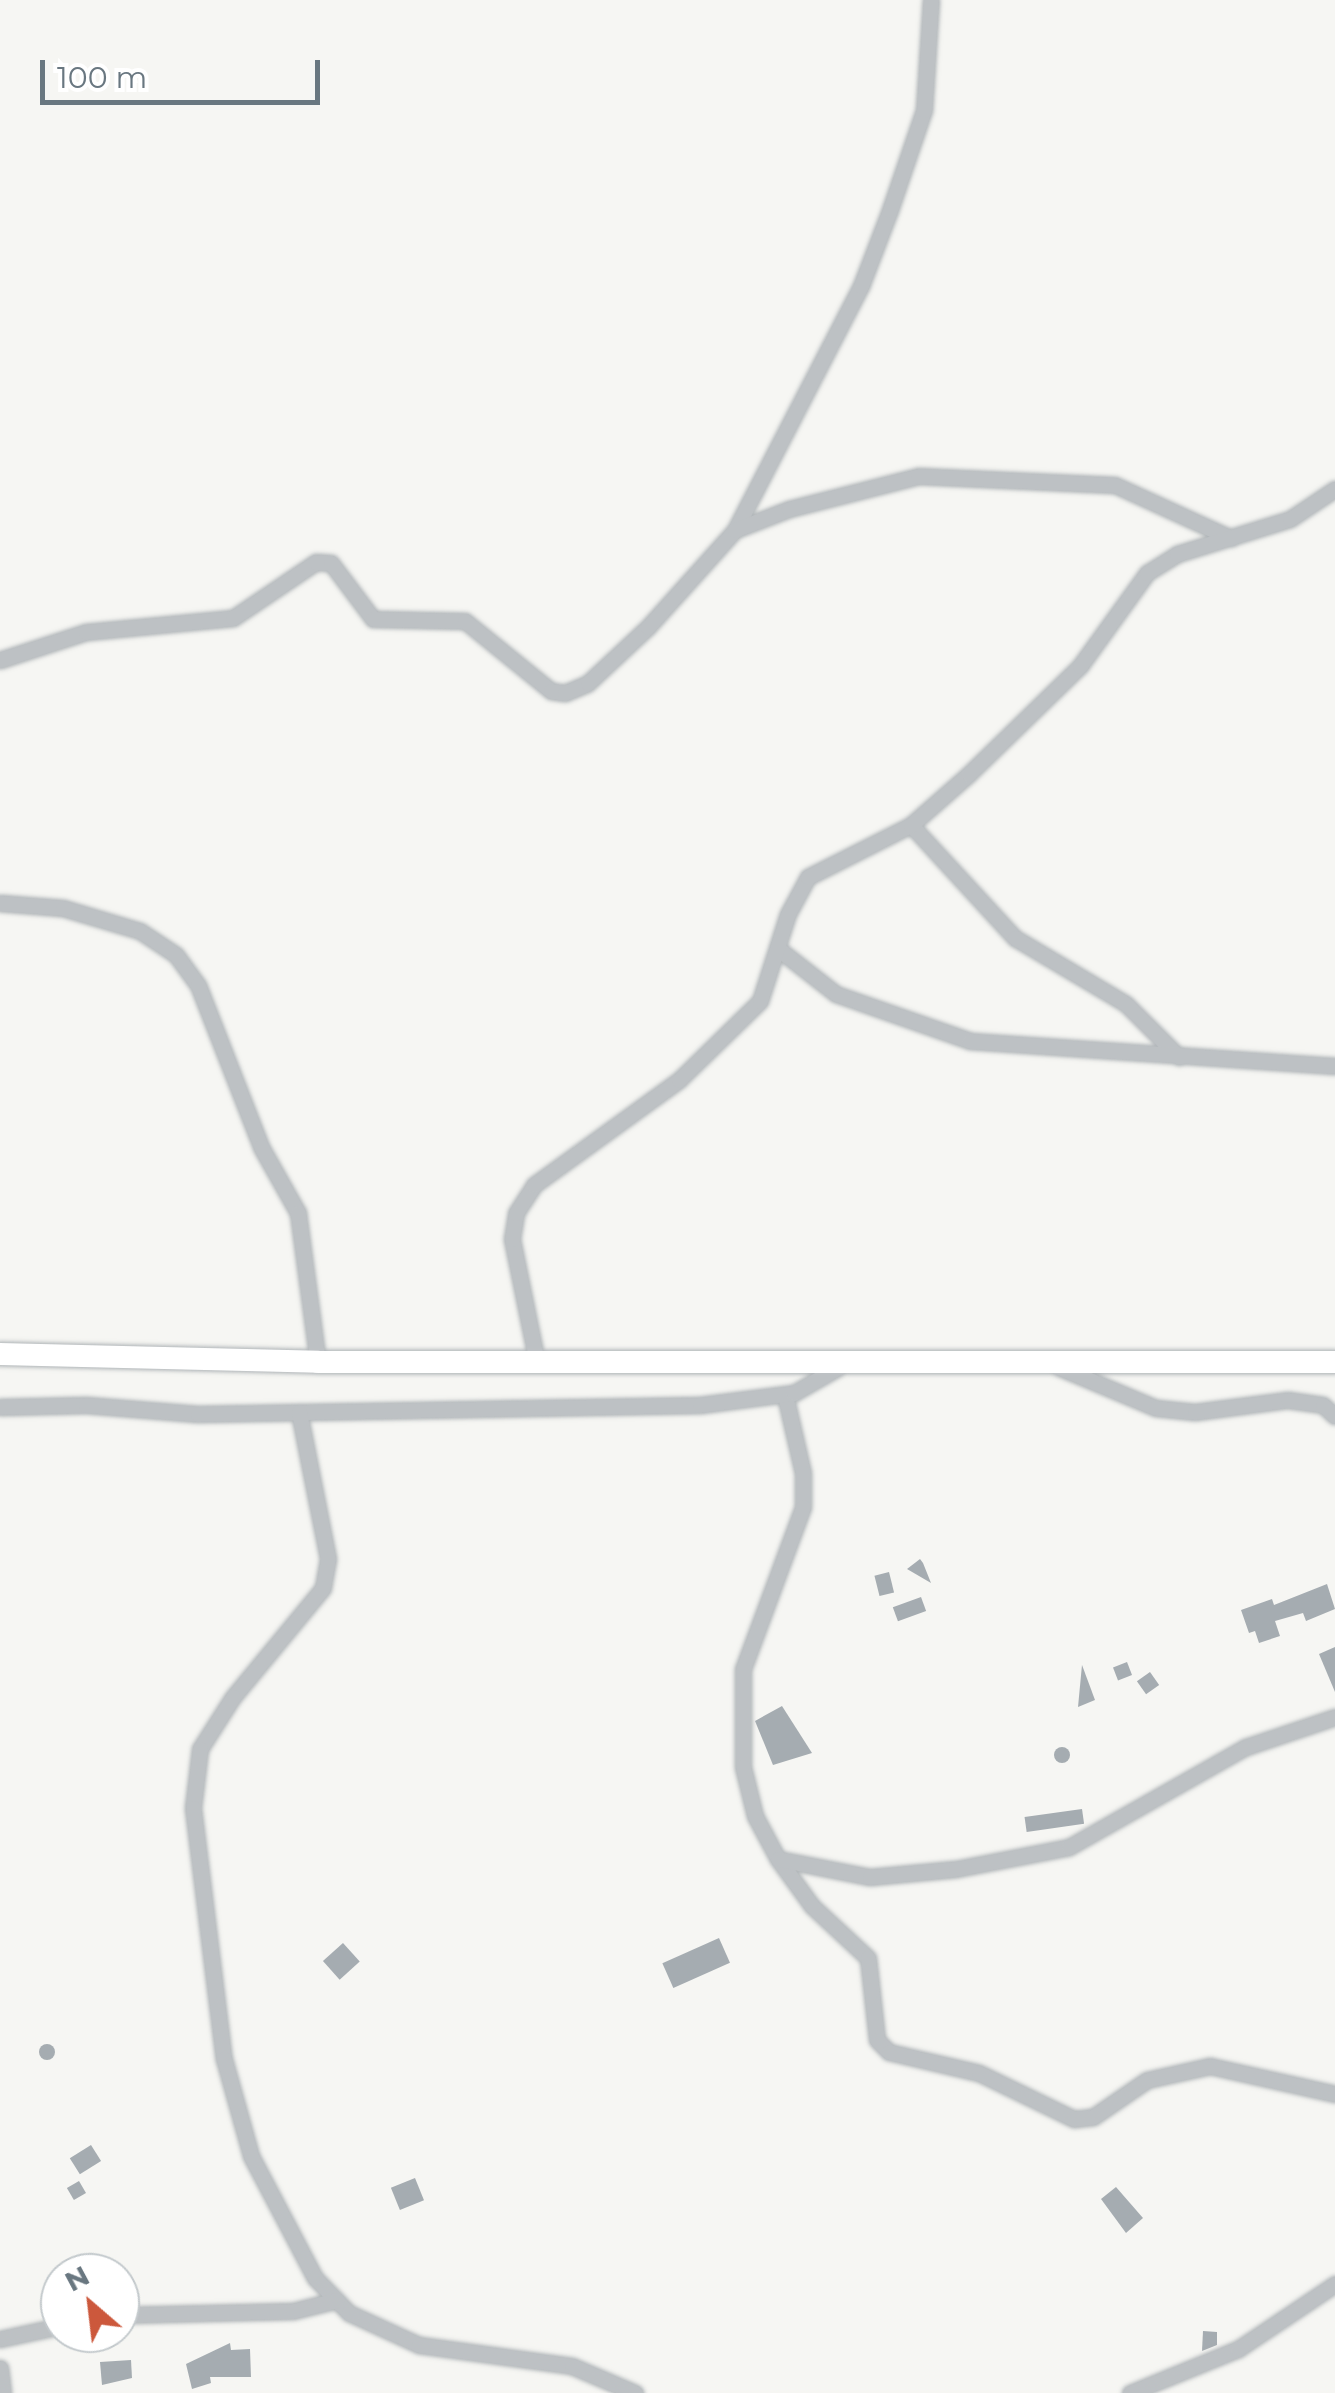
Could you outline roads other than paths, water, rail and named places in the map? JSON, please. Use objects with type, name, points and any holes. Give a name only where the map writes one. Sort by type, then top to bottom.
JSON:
[{"type":"main road","points":[[0,1354],[318,1362],[1056,1366],[1335,1362]]},
{"type":"street","points":[[0,660],[86,632],[233,618],[316,562],[331,563],[374,619],[398,625],[465,621],[552,692],[565,692],[588,683],[648,627],[735,530],[861,286],[924,110],[931,0]]},
{"type":"street","points":[[735,530],[788,509],[918,476],[1115,485],[1231,538]]},
{"type":"street","points":[[537,1362],[512,1238],[516,1213],[534,1185],[718,1045],[760,1001],[781,951],[788,914],[808,878],[911,826],[1080,666],[1147,573],[1177,554],[1290,519],[1335,489]]},
{"type":"street","points":[[911,826],[1016,938],[1126,1004],[1179,1057]]},
{"type":"street","points":[[0,903],[63,908],[140,931],[176,955],[198,985],[261,1148],[298,1213],[318,1362]]},
{"type":"street","points":[[781,951],[836,994],[970,1041],[1335,1066]]},
{"type":"street","points":[[0,1407],[299,1412],[637,1408],[785,1395],[822,1382],[848,1362]]},
{"type":"street","points":[[1056,1366],[1156,1408],[1195,1412],[1288,1400],[1322,1405],[1335,1416]]},
{"type":"street","points":[[785,1395],[803,1474],[803,1506],[742,1669],[743,1767],[755,1816],[778,1860],[812,1906],[868,1958],[872,2024],[889,2052],[979,2073],[1074,2119],[1093,2117],[1147,2080],[1210,2066],[1335,2094]]},
{"type":"street","points":[[299,1412],[328,1559],[324,1588],[233,1697],[200,1749],[192,1808],[224,2059],[251,2156],[315,2278],[350,2313],[420,2345],[572,2366],[635,2393]]},
{"type":"street","points":[[778,1860],[870,1877],[956,1869],[1069,1846],[1246,1747],[1335,1717]]},
{"type":"street","points":[[1130,2393],[1238,2349],[1335,2284]]},
{"type":"street","points":[[140,2316],[293,2312],[336,2300]]},
{"type":"street","points":[[0,2339],[40,2330]]},
{"type":"street","points":[[0,2368],[3,2393]]}]
